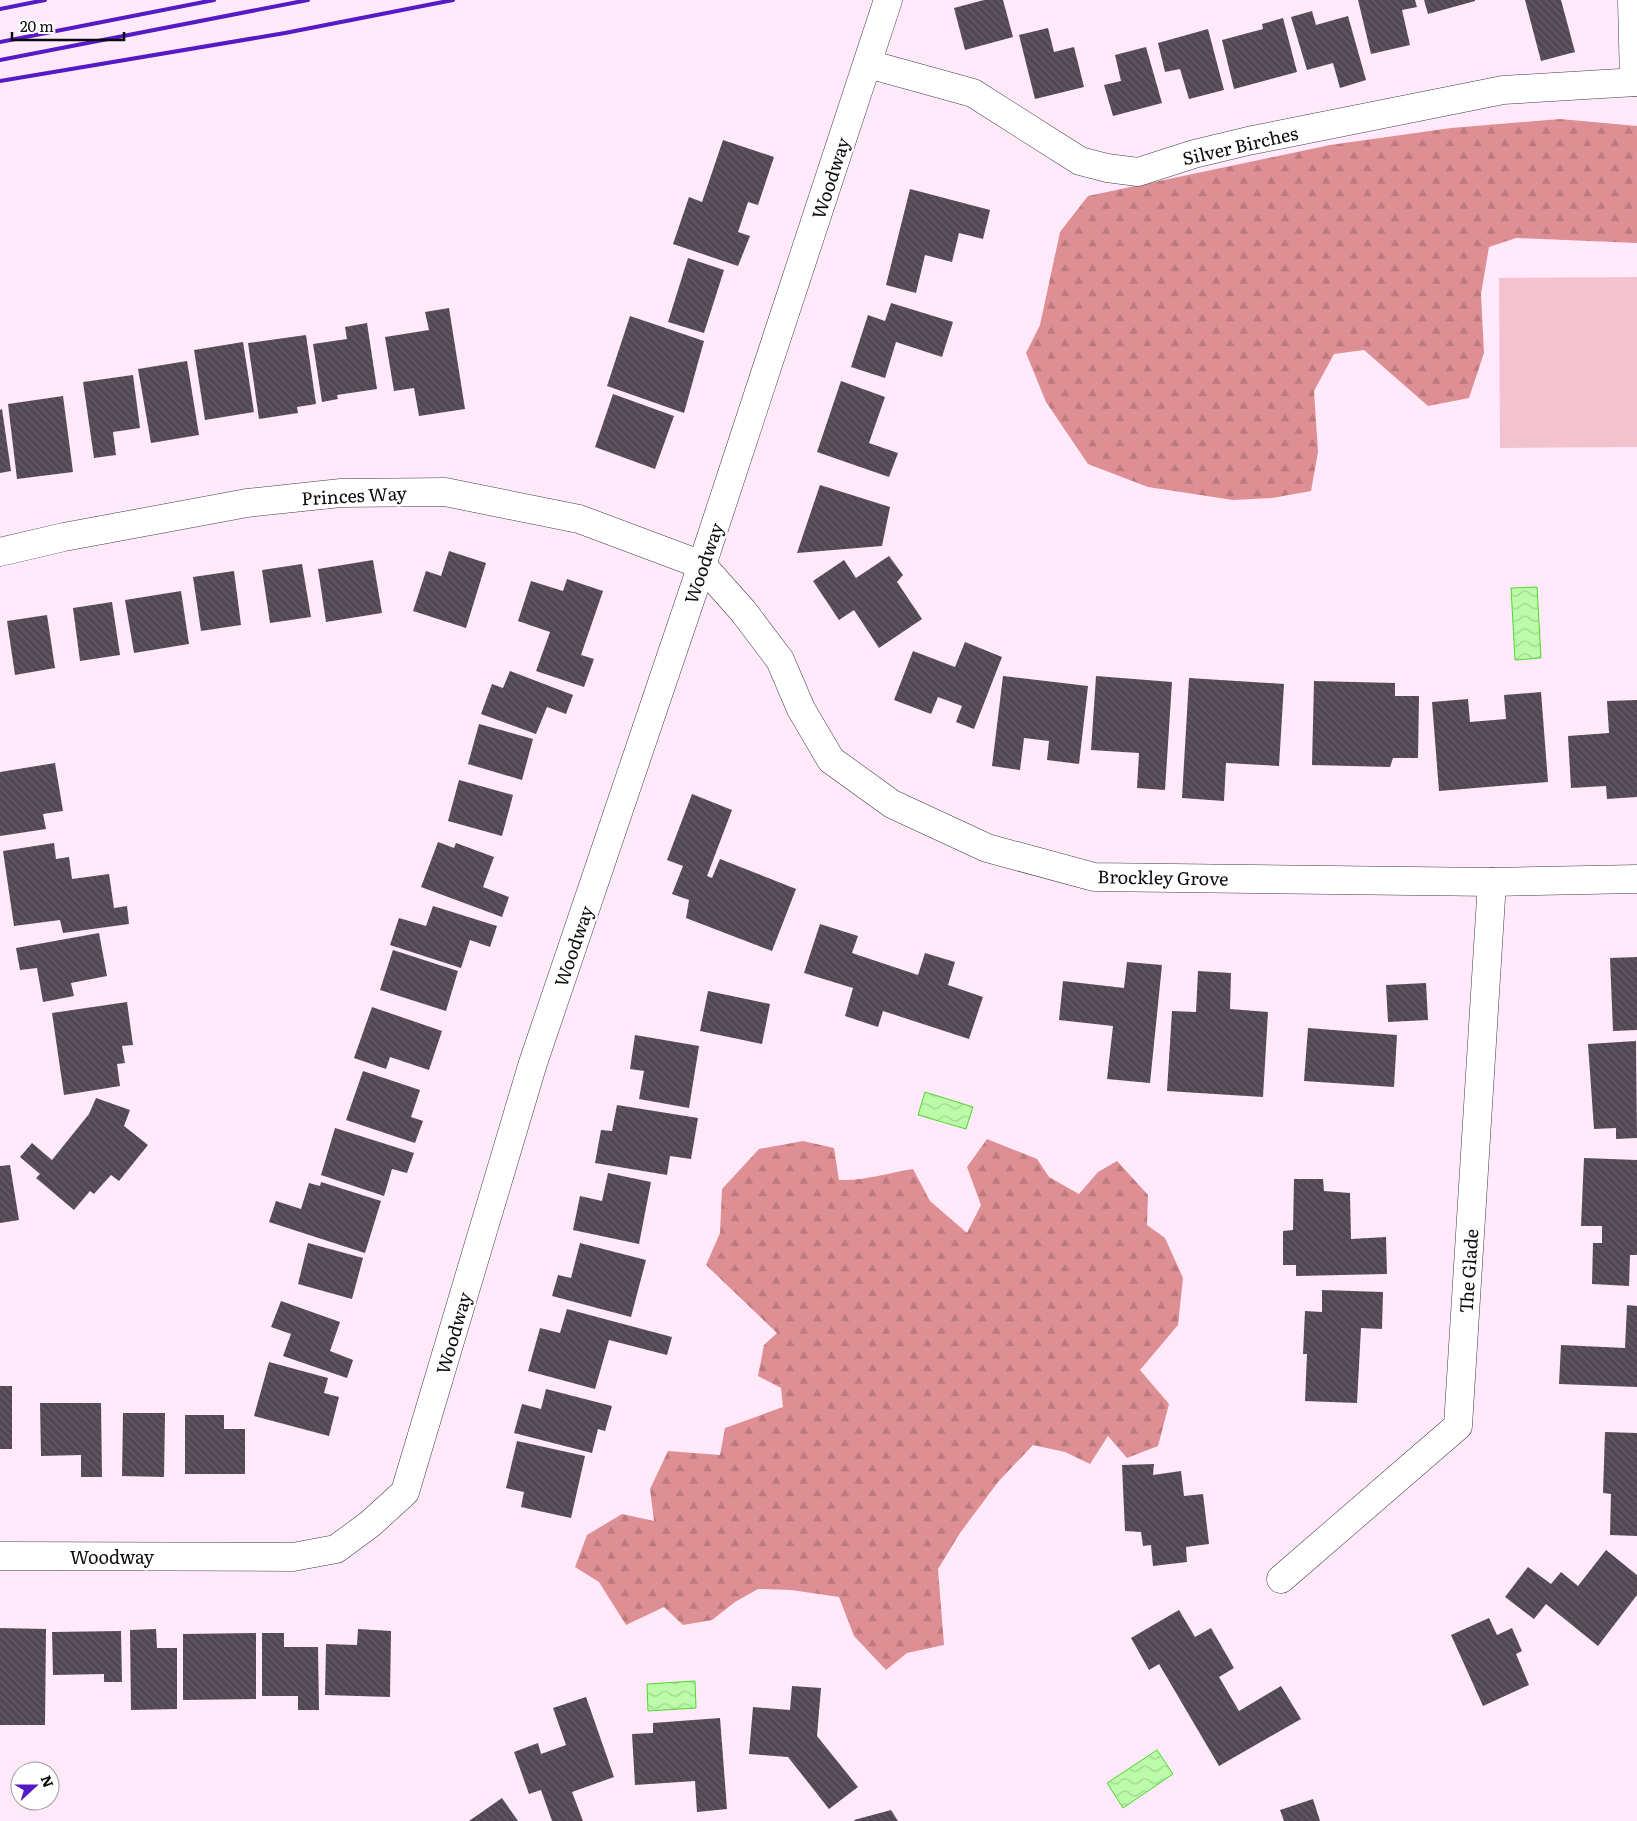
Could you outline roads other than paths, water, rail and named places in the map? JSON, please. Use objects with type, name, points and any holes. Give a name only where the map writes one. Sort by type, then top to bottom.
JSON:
[{"type":"street","name":"Woodway","points":[[0,1556],[293,1557],[336,1549],[370,1524],[404,1492],[533,1063],[702,565],[888,0]]},
{"type":"street","name":"Silver Birches","points":[[868,64],[974,93],[1080,161],[1107,168],[1138,172],[1194,154],[1248,141],[1503,90],[1635,82],[1632,0]]},
{"type":"street","name":"Princes Way","points":[[0,552],[64,537],[247,503],[341,493],[445,492],[579,519],[702,565]]},
{"type":"street","name":"Brockley Grove","points":[[702,565],[743,610],[780,660],[801,709],[831,760],[892,804],[987,848],[1094,876],[1492,882],[1637,879]]},
{"type":"street","name":"The Glade","points":[[1281,1579],[1458,1426],[1492,882]]},
{"type":"water","points":[[1537,587],[1541,658],[1515,660],[1511,588]]},
{"type":"water","points":[[925,1092],[973,1107],[966,1129],[918,1115]]},
{"type":"water","points":[[695,1681],[696,1708],[648,1711],[647,1684]]},
{"type":"water","points":[[1157,1750],[1173,1774],[1123,1808],[1107,1783]]},
{"type":"railway","points":[[0,9],[45,0]]},
{"type":"railway","points":[[0,42],[214,0]]},
{"type":"railway","points":[[0,60],[308,0]]},
{"type":"railway","points":[[0,81],[285,33],[453,0]]}]
